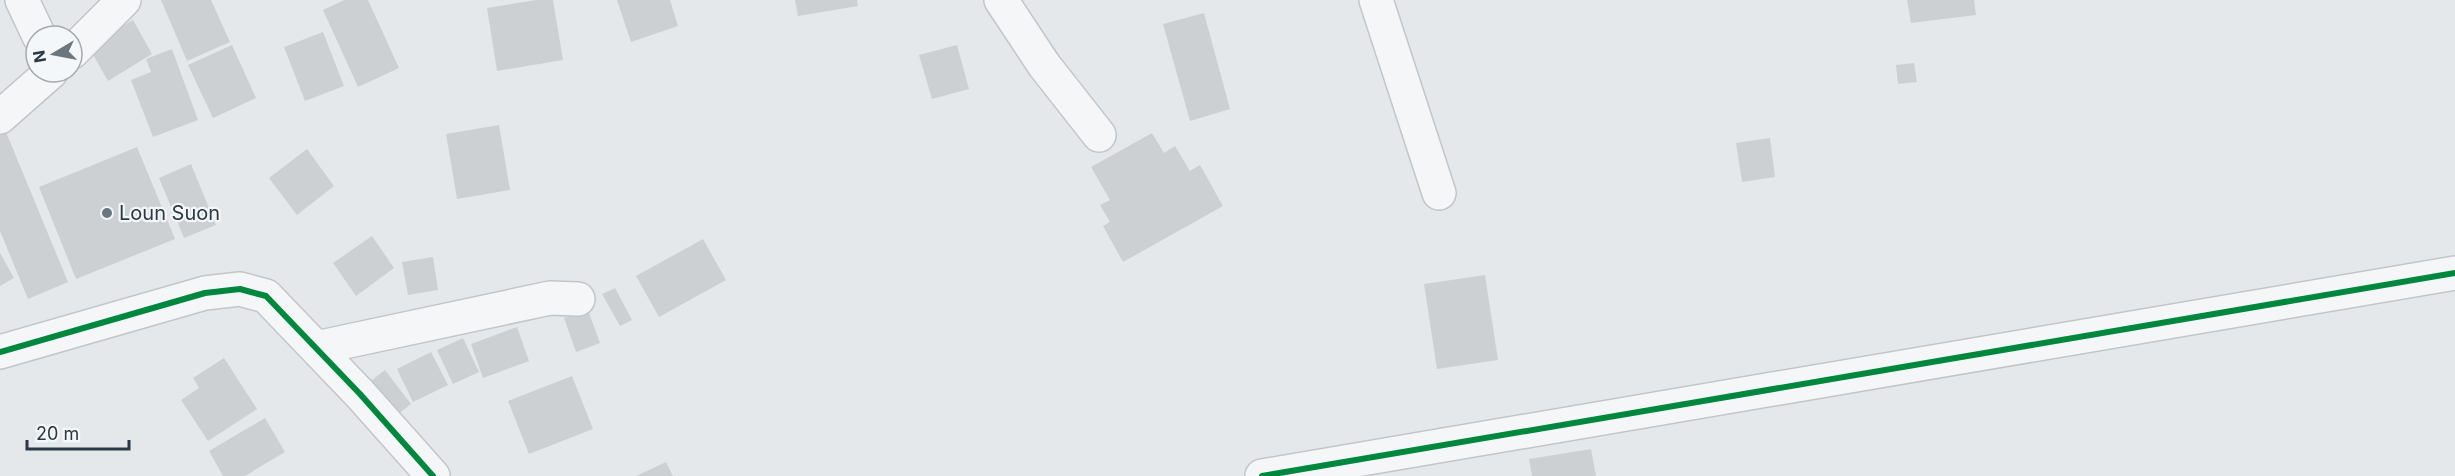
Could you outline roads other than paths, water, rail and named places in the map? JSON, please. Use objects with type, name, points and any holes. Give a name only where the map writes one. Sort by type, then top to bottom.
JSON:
[{"type":"street","points":[[22,0],[33,24]]},
{"type":"street","points":[[84,40],[124,0]]},
{"type":"street","points":[[1001,0],[1044,65],[1099,135]]},
{"type":"street","points":[[1376,0],[1439,193]]},
{"type":"street","points":[[0,117],[37,84]]},
{"type":"street","points":[[1262,476],[1374,467],[2455,273]]},
{"type":"street","points":[[0,352],[205,293],[240,289],[266,296],[433,476]]},
{"type":"street","points":[[316,348],[550,298],[578,299]]},
{"type":"place","name":"Loun Suon","points":[[107,213]]}]
